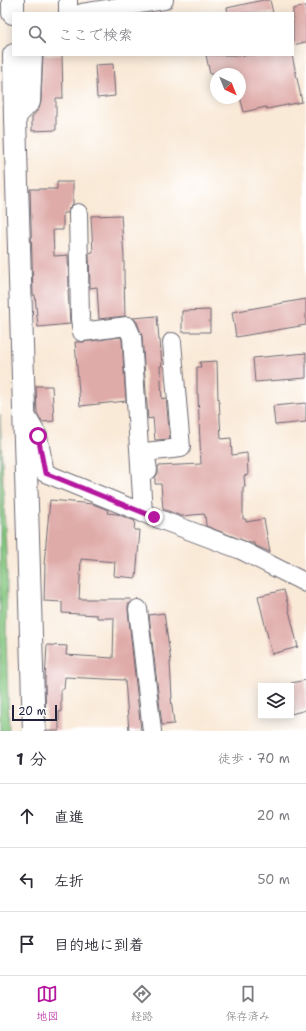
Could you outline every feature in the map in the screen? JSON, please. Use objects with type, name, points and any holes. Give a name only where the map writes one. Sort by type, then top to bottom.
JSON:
[{"type":"street","points":[[13,0],[13,12]]},
{"type":"street","points":[[68,0],[68,12]]},
{"type":"street","points":[[88,12],[164,0]]},
{"type":"street","points":[[14,56],[34,731]]},
{"type":"street","points":[[15,119],[31,102],[33,56]]},
{"type":"street","points":[[78,214],[80,320],[82,332],[127,326],[132,337],[148,515]]},
{"type":"street","points":[[148,515],[145,452],[181,448],[172,342]]},
{"type":"street","points":[[24,412],[38,436],[45,473],[148,515],[241,550],[306,583]]},
{"type":"street","points":[[138,609],[152,731]]},
{"type":"green space","points":[[0,414],[7,575],[6,637],[9,731],[0,731]]},
{"type":"building","points":[[263,0],[270,0],[273,12],[228,12],[227,8]]},
{"type":"building","points":[[306,6],[306,42],[294,45],[294,12],[293,9]]},
{"type":"building","points":[[43,56],[62,56],[63,98],[56,98],[56,130],[32,131],[32,117],[39,109],[41,102]]},
{"type":"building","points":[[206,56],[292,56],[302,102],[244,112],[242,104],[246,104],[246,68],[210,68],[210,74]]},
{"type":"building","points":[[113,64],[115,96],[97,98],[95,65]]},
{"type":"building","points":[[57,182],[73,182],[73,204],[69,208],[68,213],[63,213],[63,230],[53,230],[54,256],[68,255],[70,324],[38,327],[35,295],[33,295],[30,189],[57,189]]},
{"type":"building","points":[[121,215],[124,257],[125,316],[99,319],[97,287],[90,288],[89,253],[93,252],[91,216]]},
{"type":"building","points":[[306,299],[306,325],[236,337],[232,312]]},
{"type":"building","points":[[210,310],[210,332],[182,332],[182,311]]},
{"type":"building","points":[[157,316],[162,366],[160,366],[162,399],[166,398],[170,439],[155,440],[153,418],[148,419],[142,336],[137,322],[133,318]]},
{"type":"building","points":[[121,337],[126,401],[80,406],[75,342]]},
{"type":"building","points":[[306,353],[306,378],[255,382],[253,358]]},
{"type":"building","points":[[217,361],[221,439],[231,438],[232,455],[247,453],[248,475],[244,476],[245,487],[243,487],[243,519],[246,519],[246,522],[264,519],[270,552],[254,545],[254,543],[250,543],[206,526],[204,514],[181,516],[163,509],[161,484],[155,484],[158,466],[201,464],[197,367],[201,367],[200,362]]},
{"type":"building","points":[[36,386],[52,386],[54,421],[42,422],[37,413]]},
{"type":"building","points":[[306,403],[306,422],[275,425],[273,406]]},
{"type":"building","points":[[50,500],[93,504],[108,510],[107,513],[117,514],[135,521],[134,530],[140,530],[136,578],[114,576],[115,562],[81,559],[79,599],[131,599],[128,605],[128,610],[141,731],[129,731],[125,680],[65,677],[64,689],[61,689],[59,731],[46,731],[45,680],[47,645],[67,646],[66,655],[113,658],[114,618],[97,618],[97,615],[62,613],[62,602],[44,601],[44,564]]},
{"type":"building","points":[[284,590],[298,647],[272,654],[258,596]]},
{"type":"building","points":[[164,613],[171,662],[171,698],[174,724],[162,725],[149,615]]},
{"type":"building","points":[[306,680],[306,710],[294,713],[294,683],[291,683]]},
{"type":"route","points":[[38,436],[45,473],[154,517]]}]
